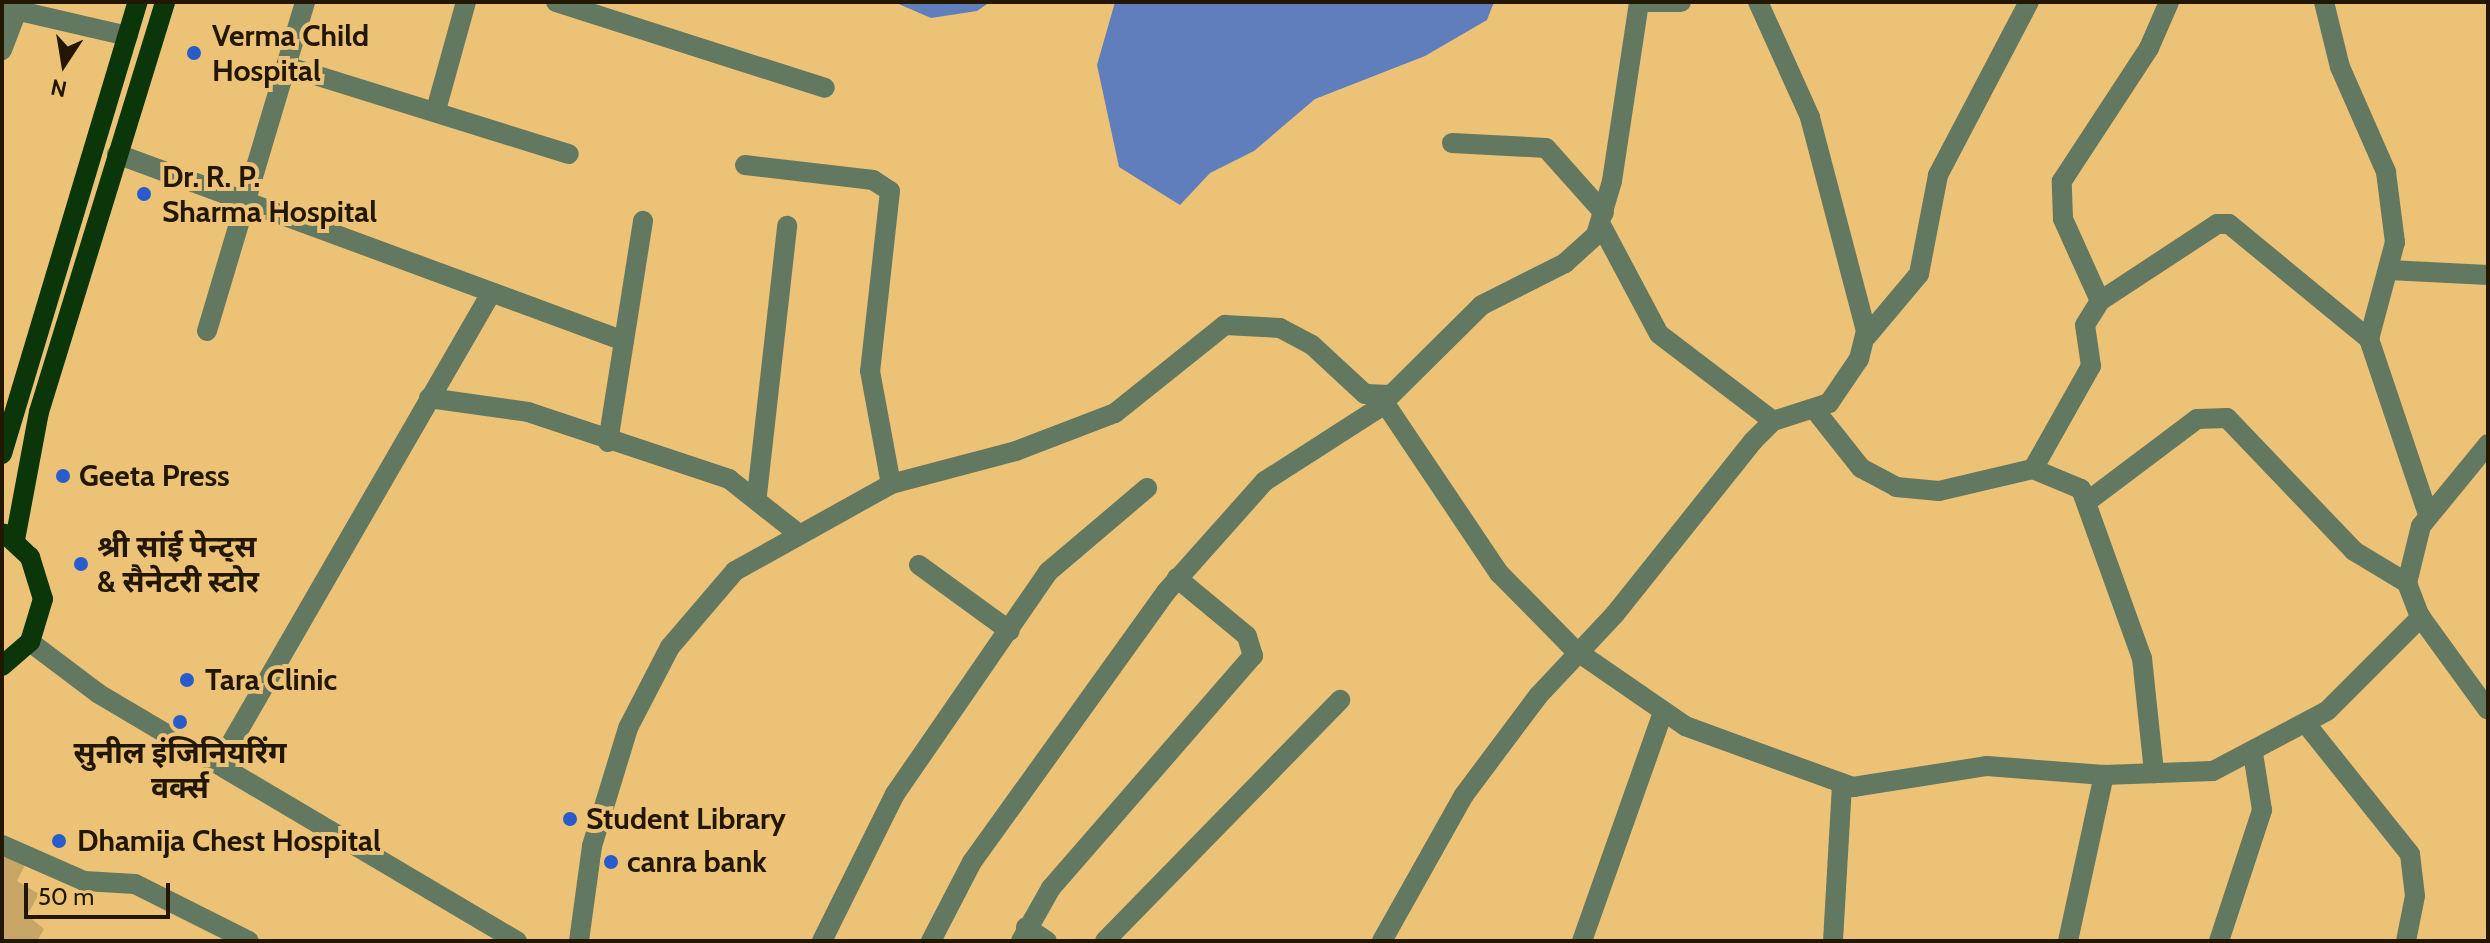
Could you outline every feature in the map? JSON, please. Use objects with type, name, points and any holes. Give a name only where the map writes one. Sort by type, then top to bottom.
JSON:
[{"type":"main road","points":[[2,454],[138,2]]},
{"type":"main road","points":[[2,666],[30,642],[43,599],[30,557],[9,536],[32,441],[165,2]]},
{"type":"street","points":[[207,331],[248,208],[305,2]]},
{"type":"street","points":[[436,110],[466,2]]},
{"type":"street","points":[[556,2],[825,88]]},
{"type":"street","points":[[931,941],[972,862],[1177,578],[1292,459],[1384,402],[1482,305],[1565,263],[1602,219],[1640,2],[1681,2]]},
{"type":"street","points":[[1758,2],[1810,117],[1867,336]]},
{"type":"street","points":[[1382,941],[1464,795],[1575,650],[1615,614],[1773,421],[1815,410],[1847,382],[1867,336],[1919,274],[1938,175],[2029,2]]},
{"type":"street","points":[[2100,301],[2063,219],[2062,181],[2149,48],[2169,2]]},
{"type":"street","points":[[2324,2],[2340,67],[2386,172],[2395,242],[2369,339]]},
{"type":"street","points":[[2,50],[9,9],[128,36]]},
{"type":"street","points":[[286,66],[436,110],[569,154]]},
{"type":"street","points":[[1452,143],[1540,145],[1602,219],[1659,334],[1773,421]]},
{"type":"street","points":[[117,154],[248,208],[624,341]]},
{"type":"street","points":[[745,165],[873,180],[890,191],[870,371],[891,484]]},
{"type":"street","points":[[608,442],[643,221]]},
{"type":"street","points":[[2033,469],[2091,366],[2085,325],[2100,301],[2217,224],[2229,224],[2369,339],[2428,514]]},
{"type":"street","points":[[757,495],[787,226]]},
{"type":"street","points":[[2389,270],[2488,275]]},
{"type":"street","points":[[219,764],[491,293]]},
{"type":"street","points":[[579,941],[606,792],[651,678],[700,605],[796,532],[891,484],[1016,451],[1115,413],[1225,325],[1296,335],[1365,394],[1384,402],[1499,573],[1575,650],[1662,715],[1842,783],[1878,789],[1987,766],[2104,775],[2213,771],[2307,725],[2421,617]]},
{"type":"street","points":[[429,398],[528,412],[608,442],[729,479],[757,495],[796,532]]},
{"type":"street","points":[[1815,410],[1861,468],[1896,487],[1939,491],[2033,469],[2064,477],[2088,501],[2142,658],[2154,773]]},
{"type":"street","points":[[2088,501],[2189,424],[2217,416],[2244,429],[2354,551],[2407,583],[2421,617],[2488,710]]},
{"type":"street","points":[[2407,583],[2428,514],[2488,444]]},
{"type":"street","points":[[822,941],[901,783],[1058,561],[1147,488]]},
{"type":"street","points":[[919,565],[1010,631]]},
{"type":"street","points":[[1047,941],[1024,934],[1051,888],[1253,656],[1247,636],[1177,578]]},
{"type":"street","points":[[30,642],[99,694],[517,941]]},
{"type":"street","points":[[1105,941],[1340,700]]},
{"type":"street","points":[[1582,941],[1662,715]]},
{"type":"street","points":[[2307,725],[2410,854],[2415,884],[2406,941]]},
{"type":"street","points":[[2219,941],[2262,810],[2253,753]]},
{"type":"street","points":[[2068,941],[2104,775]]},
{"type":"street","points":[[1833,941],[1842,783]]},
{"type":"street","points":[[2,845],[84,881],[135,884],[249,941]]},
{"type":"shaded area","points":[[2,854],[26,863],[17,881],[39,894],[27,915],[44,929],[37,941],[2,941]]},
{"type":"water","points":[[894,2],[990,2],[977,11],[931,18]]},
{"type":"water","points":[[1115,2],[1494,2],[1487,20],[1425,56],[1315,99],[1254,151],[1210,173],[1180,205],[1119,167],[1097,65]]},
{"type":"place","name":"Verma Child Hospital","points":[[194,53]]},
{"type":"place","name":"Dr. R. P. Sharma Hospital","points":[[144,194]]},
{"type":"place","name":"Geeta Press","points":[[63,476]]},
{"type":"place","name":"श्री सांई पेन्ट्स & सैनेटरी स्टोर","points":[[81,564]]},
{"type":"place","name":"Tara Clinic","points":[[187,680]]},
{"type":"place","name":"सुनील इंजिनियरिंग वर्क्स","points":[[180,722]]},
{"type":"place","name":"Student Library","points":[[570,819]]},
{"type":"place","name":"Dhamija Chest Hospital","points":[[59,841]]},
{"type":"place","name":"canra bank","points":[[611,862]]}]
